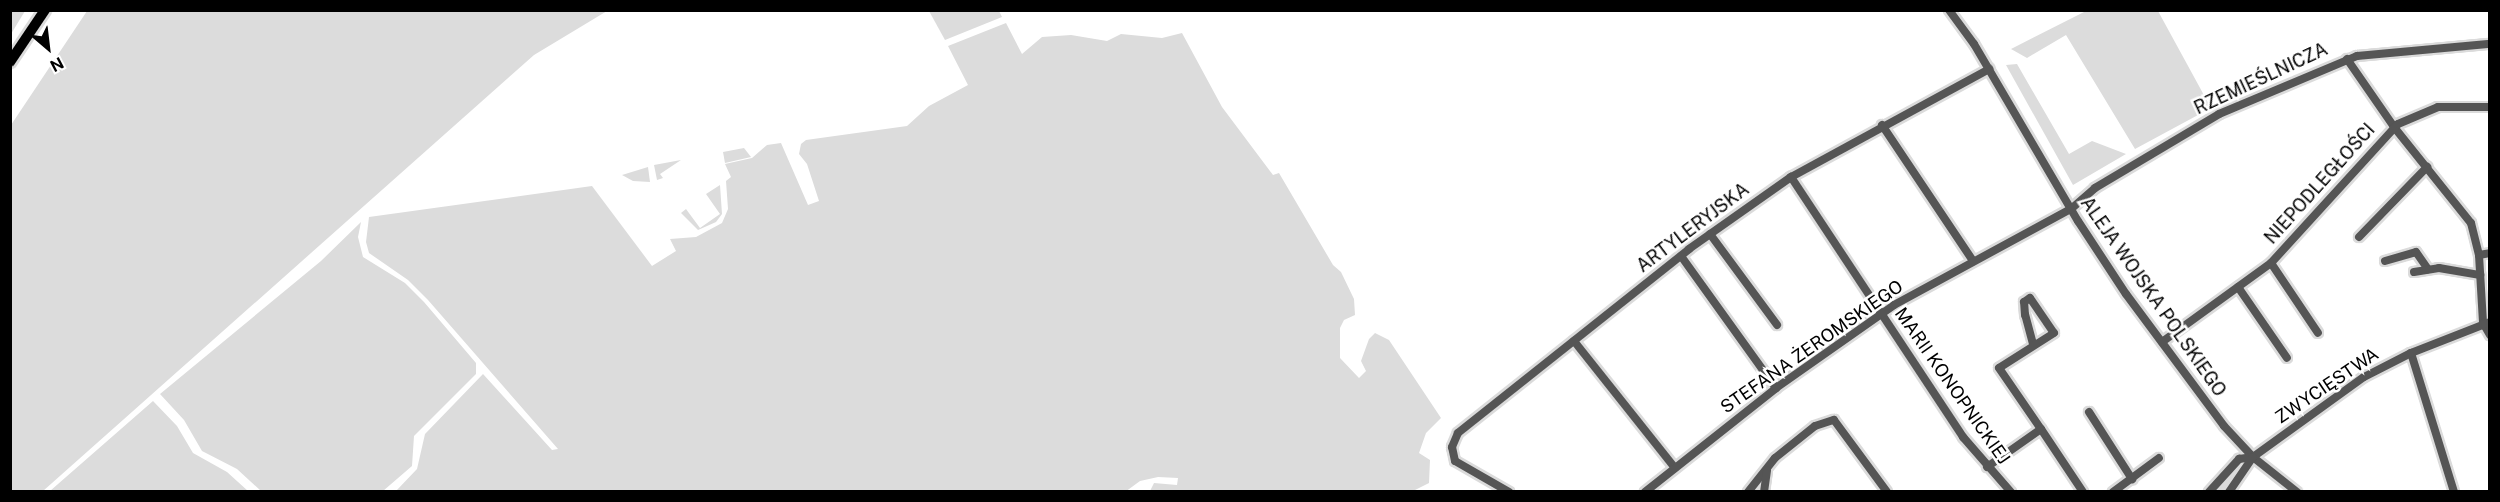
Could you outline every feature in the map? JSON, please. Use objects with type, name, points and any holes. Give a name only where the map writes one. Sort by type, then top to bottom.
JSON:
[{"type":"main road","points":[[10,62],[45,10]]},
{"type":"street","name":"ALEJA WOJSKA POLSKIEGO","points":[[1949,10],[1989,69],[2071,209],[2162,342],[2212,411],[2253,457],[2296,492]]},
{"type":"street","name":"RZEMIEŚLNICZA","points":[[2071,209],[2095,188],[2219,114],[2346,59],[2390,51],[2490,44]]},
{"type":"street","points":[[2346,59],[2394,127],[2465,213],[2479,255],[2480,276],[2490,335]]},
{"type":"street","name":"ARTYLERYJSKA","points":[[1509,492],[1455,461],[1452,454],[1453,440],[1458,434],[1681,256],[1791,177],[1882,125],[1989,69]]},
{"type":"street","name":"NIEPODLEGŁOŚCI","points":[[2162,342],[2271,263],[2394,127],[2413,115],[2438,107],[2490,107]]},
{"type":"street","points":[[1882,125],[1973,261]]},
{"type":"street","points":[[2360,237],[2427,167]]},
{"type":"street","name":"MARII KONOPNICKIEJ","points":[[1791,177],[1881,314],[1987,467],[2007,490]]},
{"type":"street","name":"STEFANA ŻEROMSKIEGO","points":[[1646,492],[1776,388],[1881,314],[1973,261],[2071,209]]},
{"type":"street","points":[[1710,234],[1776,325]]},
{"type":"street","points":[[2385,261],[2416,252],[2428,269]]},
{"type":"street","points":[[2479,255],[2490,253]]},
{"type":"street","points":[[1681,256],[1776,388]]},
{"type":"street","name":"NIEPODLEGŁOŚCI","points":[[2271,263],[2318,333]]},
{"type":"street","points":[[2414,272],[2428,269],[2480,276]]},
{"type":"street","points":[[2238,287],[2287,358]]},
{"type":"street","points":[[2033,344],[2024,302],[2030,298],[2054,333],[2033,344],[1999,368],[2083,492]]},
{"type":"street","name":"ZWYCIĘSTWA","points":[[2253,457],[2330,399],[2411,353],[2487,322]]},
{"type":"street","points":[[1574,341],[1675,468]]},
{"type":"street","points":[[2411,353],[2454,492]]},
{"type":"street","points":[[2089,412],[2132,479]]},
{"type":"street","points":[[1748,492],[1775,458],[1815,426],[1834,420],[1887,492]]},
{"type":"street","points":[[1987,467],[2041,429]]},
{"type":"street","points":[[2209,492],[2239,459],[2253,457]]},
{"type":"street","points":[[2229,492],[2253,457]]},
{"type":"street","points":[[2113,492],[2159,458]]},
{"type":"street","points":[[1764,492],[1767,470]]},
{"type":"shaded area","points":[[10,11],[25,11],[11,34]]},
{"type":"shaded area","points":[[87,11],[607,11],[534,55],[43,491],[11,491],[11,125]]},
{"type":"shaded area","points":[[929,11],[999,11],[1002,17],[945,40]]},
{"type":"shaded area","points":[[2086,11],[2158,11],[2211,108],[2135,149],[2066,35],[2027,58],[2011,49]]},
{"type":"shaded area","points":[[1006,23],[1022,54],[1042,37],[1071,35],[1107,41],[1121,34],[1162,38],[1182,33],[1222,107],[1273,175],[1279,173],[1333,265],[1341,272],[1354,299],[1355,315],[1344,320],[1340,328],[1340,358],[1359,378],[1366,371],[1361,361],[1369,339],[1375,333],[1389,340],[1441,418],[1426,433],[1419,453],[1430,460],[1429,483],[1411,492],[1150,491],[1154,483],[1177,485],[1178,478],[1158,477],[1140,481],[1125,492],[396,491],[417,469],[425,434],[483,374],[552,450],[558,449],[428,300],[408,280],[369,253],[366,242],[369,217],[592,186],[652,266],[676,251],[670,239],[696,237],[722,223],[728,209],[726,181],[731,177],[725,164],[752,158],[767,145],[781,143],[808,205],[819,201],[807,164],[799,154],[801,144],[806,140],[907,126],[929,106],[968,85],[948,46]]},
{"type":"shaded area","points":[[2017,64],[2069,154],[2092,141],[2126,154],[2073,185],[2006,65]]},
{"type":"shaded area","points":[[744,148],[751,157],[725,163],[723,152]]},
{"type":"shaded area","points":[[681,160],[660,174],[663,178],[657,180],[654,165]]},
{"type":"shaded area","points":[[648,167],[650,182],[633,181],[622,175]]},
{"type":"shaded area","points":[[720,185],[722,214],[716,222],[698,230],[681,213],[686,209],[700,228],[720,214],[706,194]]},
{"type":"shaded area","points":[[361,222],[358,237],[363,257],[405,283],[424,302],[476,363],[476,374],[414,436],[412,466],[383,491],[261,491],[237,469],[202,451],[184,420],[160,394],[321,261]]},
{"type":"shaded area","points":[[153,401],[177,426],[193,453],[227,472],[248,491],[50,491]]},
{"type":"shaded area","points":[[2236,466],[2242,471],[2224,491],[2214,492]]}]
